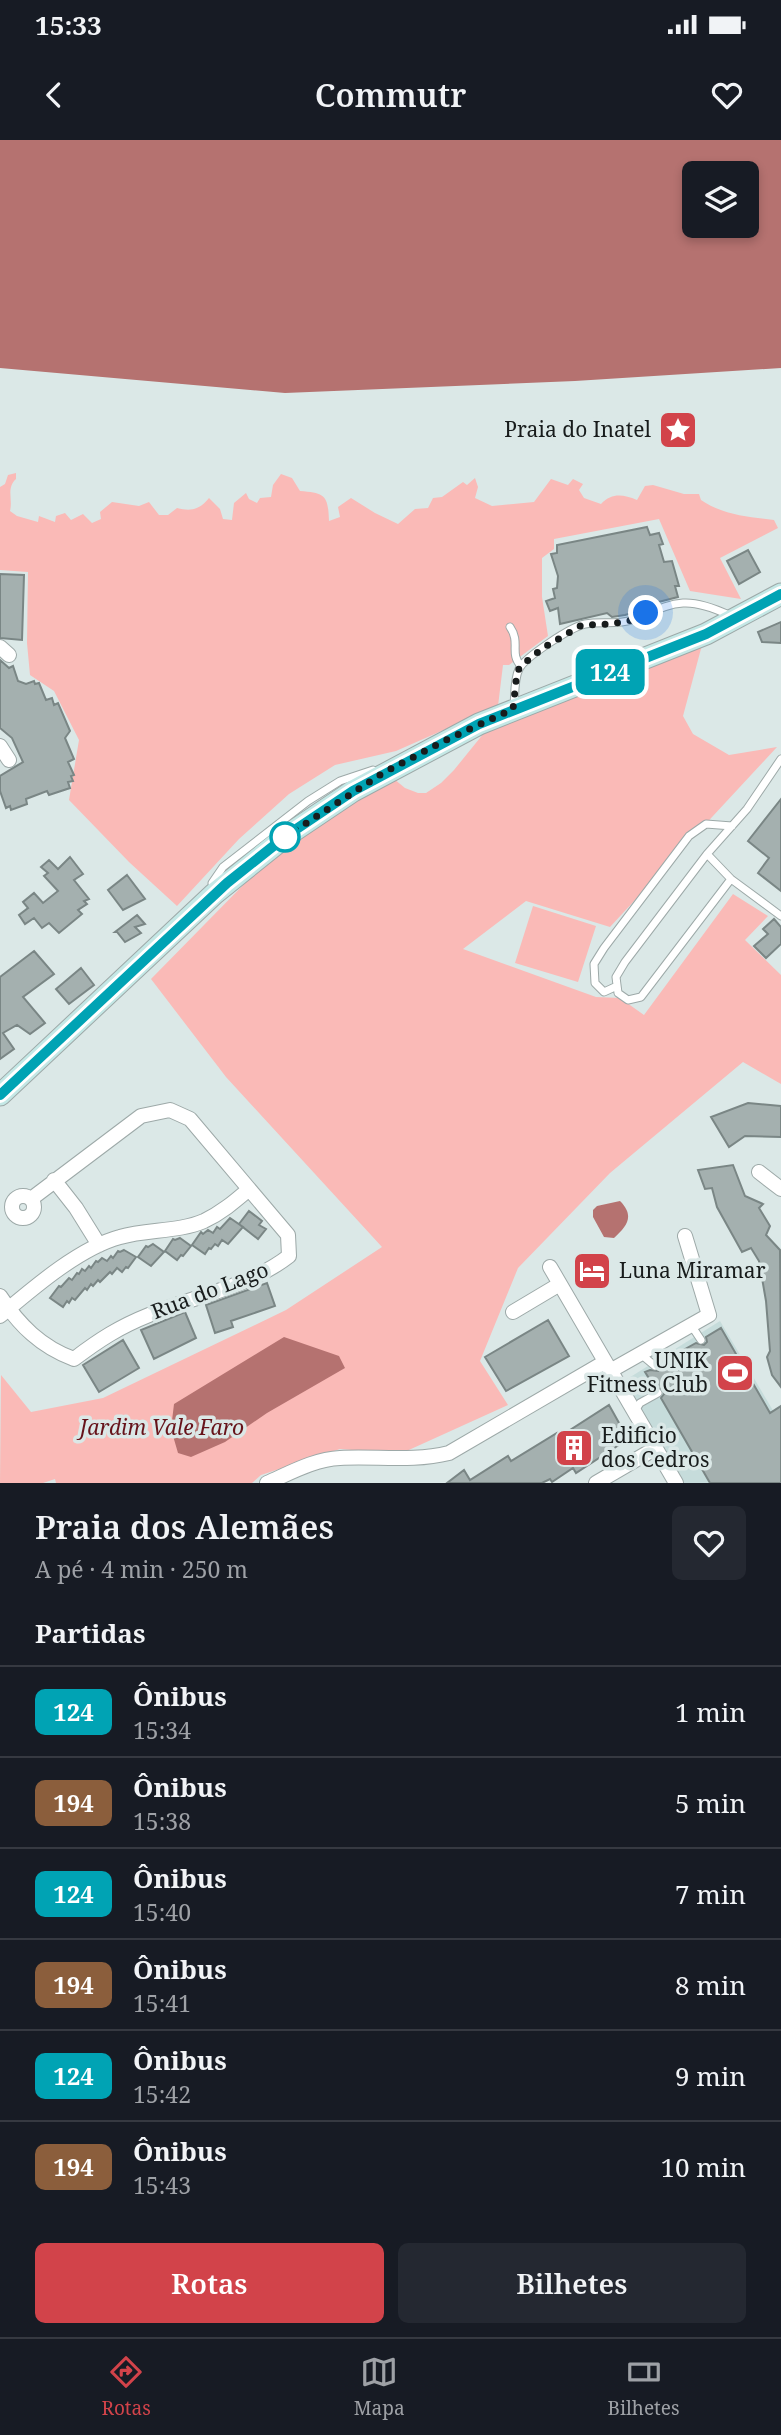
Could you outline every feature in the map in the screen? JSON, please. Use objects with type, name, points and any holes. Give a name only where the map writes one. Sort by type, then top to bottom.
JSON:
[{"type":"street","points":[[1,1093],[214,894],[286,836],[383,773],[513,709],[667,651],[736,619],[781,594]]},
{"type":"street","points":[[0,746],[9,760]]},
{"type":"street","name":"Rua do Lago","points":[[0,1296],[4,1312],[53,1351],[74,1359],[104,1336],[149,1315],[270,1271],[289,1255],[288,1235],[190,1119],[170,1110],[141,1115],[31,1199]]},
{"type":"street","points":[[759,1172],[781,1189]]},
{"type":"street","points":[[54,1180],[76,1208],[99,1245]]},
{"type":"street","points":[[4,1312],[58,1270],[99,1245],[120,1237],[202,1222],[228,1208],[248,1189]]},
{"type":"street","points":[[267,1483],[302,1467],[337,1458],[427,1459],[449,1453],[709,1315],[685,1236]]},
{"type":"street","points":[[550,1267],[676,1483]]},
{"type":"street","points":[[513,1312],[560,1284]]},
{"type":"street","points":[[596,1483],[656,1448]]},
{"type":"lane","points":[[513,709],[517,672],[521,666],[543,648],[582,625],[633,620],[646,613],[685,603],[712,608],[736,619]]},
{"type":"lane","points":[[510,627],[516,636],[516,657],[521,666]]},
{"type":"lane","points":[[731,879],[642,997],[628,1000],[618,993],[616,977],[625,962],[781,759]]},
{"type":"lane","points":[[617,986],[604,992],[595,983],[594,964],[604,948],[689,836],[706,824],[732,826]]},
{"type":"lane","points":[[707,854],[731,879],[781,916]]},
{"type":"lane","points":[[691,1325],[701,1340]]},
{"type":"lane","points":[[634,1357],[643,1356],[655,1366]]},
{"type":"lane","points":[[635,1412],[640,1403],[658,1393]]},
{"type":"shaded area","points":[[0,140],[781,140],[781,368],[575,381],[285,393],[0,368]]},
{"type":"shaded area","points":[[620,1201],[627,1211],[627,1221],[614,1238],[604,1237],[593,1217],[593,1210],[597,1206]]},
{"type":"shaded area","points":[[720,1321],[781,1424],[781,1483],[684,1483],[624,1381]]},
{"type":"shaded area","points":[[284,1337],[339,1356],[345,1368],[267,1413],[225,1442],[191,1457],[178,1453],[171,1429],[174,1404]]},
{"type":"green space","points":[[16,473],[10,490],[10,511],[38,522],[39,516],[55,522],[56,516],[65,513],[71,520],[83,514],[92,523],[101,519],[100,512],[112,502],[139,506],[149,502],[159,515],[168,515],[177,508],[195,509],[209,498],[220,509],[223,519],[232,520],[234,503],[246,493],[249,499],[257,503],[260,498],[271,497],[273,485],[281,474],[292,478],[300,491],[324,497],[329,521],[340,517],[338,507],[351,498],[398,524],[415,509],[428,508],[433,498],[442,497],[463,482],[467,485],[475,478],[478,487],[475,498],[492,506],[534,502],[551,479],[568,485],[573,479],[583,484],[579,490],[584,498],[601,504],[618,496],[637,500],[645,486],[653,485],[684,494],[699,494],[701,500],[718,509],[774,520],[778,528],[720,558],[741,599],[690,591],[659,519],[554,539],[554,549],[542,558],[542,597],[548,636],[509,665],[503,665],[498,706],[396,751],[335,765],[289,794],[239,839],[177,906],[129,862],[69,800],[79,740],[54,691],[30,675],[27,643],[28,572],[0,570],[0,487],[5,484],[8,475]]},
{"type":"green space","name":"Jardim Vale Faro","points":[[702,645],[683,716],[693,734],[729,755],[777,747],[610,927],[526,901],[463,949],[596,997],[620,998],[644,1015],[733,894],[768,916],[745,940],[781,975],[781,1084],[743,1062],[610,1173],[518,1268],[480,1361],[508,1405],[400,1454],[340,1449],[261,1475],[252,1483],[56,1483],[55,1479],[43,1483],[0,1483],[1,1375],[31,1412],[103,1398],[286,1310],[382,1247],[226,1077],[151,979],[259,869],[331,816],[394,779],[405,788],[426,793],[454,770],[484,733]]},
{"type":"green space","points":[[533,906],[596,926],[578,982],[515,963]]},
{"type":"building","points":[[647,527],[650,535],[659,533],[664,562],[672,561],[679,586],[675,586],[678,597],[635,608],[636,612],[625,615],[612,617],[607,613],[560,624],[558,608],[550,611],[546,601],[555,598],[553,589],[557,588],[558,576],[551,554],[557,553],[557,545]]},
{"type":"building","points":[[748,550],[760,572],[739,584],[727,561]]},
{"type":"building","points":[[0,574],[24,575],[22,640],[0,638]]},
{"type":"building","points":[[781,622],[781,643],[762,642],[758,632]]},
{"type":"building","points":[[0,660],[9,668],[13,666],[18,681],[26,684],[34,681],[35,684],[39,683],[46,700],[52,698],[54,705],[58,703],[70,731],[65,738],[74,759],[68,762],[74,775],[71,776],[73,781],[68,782],[70,788],[49,795],[47,791],[26,799],[27,804],[11,810],[10,806],[6,808],[0,791],[0,776],[23,762],[12,738],[0,728]]},
{"type":"building","points":[[781,799],[781,891],[758,873],[769,858],[748,841]]},
{"type":"building","points":[[70,857],[83,874],[74,880],[89,899],[84,901],[87,904],[78,910],[82,914],[59,933],[49,923],[42,928],[34,918],[25,924],[19,915],[28,908],[23,902],[34,893],[43,903],[58,891],[44,876],[48,873],[41,867],[49,860],[58,869]]},
{"type":"building","points":[[127,875],[145,899],[123,910],[108,890]]},
{"type":"building","points":[[137,915],[145,924],[135,927],[141,933],[125,942],[115,932]]},
{"type":"building","points":[[774,919],[781,927],[781,944],[766,958],[754,946],[768,934],[763,929]]},
{"type":"building","points":[[34,951],[54,974],[23,997],[45,1023],[30,1034],[17,1025],[3,1033],[14,1049],[0,1059],[0,977]]},
{"type":"building","points":[[81,968],[94,985],[69,1004],[56,989]]},
{"type":"building","points":[[748,1103],[781,1106],[781,1137],[745,1136],[729,1147],[711,1117]]},
{"type":"building","points":[[733,1165],[745,1196],[763,1204],[759,1208],[770,1226],[766,1235],[780,1250],[781,1387],[772,1375],[767,1357],[770,1351],[766,1301],[759,1261],[751,1248],[742,1252],[717,1207],[712,1188],[705,1189],[698,1170]]},
{"type":"building","points":[[249,1211],[262,1221],[259,1225],[266,1229],[258,1239],[239,1224]]},
{"type":"building","points":[[230,1218],[243,1227],[228,1244],[222,1240],[205,1254],[192,1245],[201,1232],[203,1234],[208,1230],[213,1233]]},
{"type":"building","points":[[180,1238],[191,1246],[177,1260],[165,1251],[173,1239]]},
{"type":"building","points":[[153,1244],[164,1252],[151,1266],[138,1257],[146,1246]]},
{"type":"building","points":[[124,1250],[136,1257],[122,1272],[117,1268],[112,1274],[110,1272],[100,1282],[98,1280],[93,1286],[91,1284],[87,1290],[85,1288],[75,1300],[72,1298],[69,1303],[67,1301],[63,1307],[50,1298],[59,1286],[69,1278],[72,1280],[82,1269],[85,1271],[96,1261],[102,1258],[107,1261],[118,1251]]},
{"type":"building","points":[[267,1283],[275,1306],[231,1321],[233,1327],[215,1333],[206,1305]]},
{"type":"building","points":[[185,1312],[196,1338],[154,1359],[141,1330]]},
{"type":"building","points":[[548,1320],[569,1356],[506,1391],[485,1357]]},
{"type":"building","points":[[721,1328],[770,1413],[781,1406],[781,1483],[710,1483],[661,1398],[663,1389],[655,1388],[645,1372],[658,1371],[660,1363],[696,1343],[704,1345],[707,1342],[706,1337]]},
{"type":"building","points":[[123,1340],[139,1368],[99,1392],[83,1365]]},
{"type":"building","name":"Edificio dos Cedros","points":[[609,1405],[628,1439],[576,1473],[573,1468],[552,1482],[550,1479],[542,1483],[447,1483],[464,1470],[470,1480],[508,1456],[511,1461],[557,1433],[559,1437]]},
{"type":"bus line","name":"124","points":[[0,1095],[227,883],[286,836],[353,791],[479,724],[667,651],[706,634],[781,594]]},
{"type":"place","name":"Praia do Inatel","points":[[678,430]]},
{"type":"place","name":"Luna Miramar","points":[[592,1271]]},
{"type":"place","name":"UNIK Fitness Club","points":[[735,1373]]},
{"type":"place","name":"Edificio dos Cedros","points":[[574,1448]]},
{"type":"route","points":[[285,837],[383,773],[513,709],[517,672],[521,666],[562,636],[582,625],[633,620],[646,613]]}]
